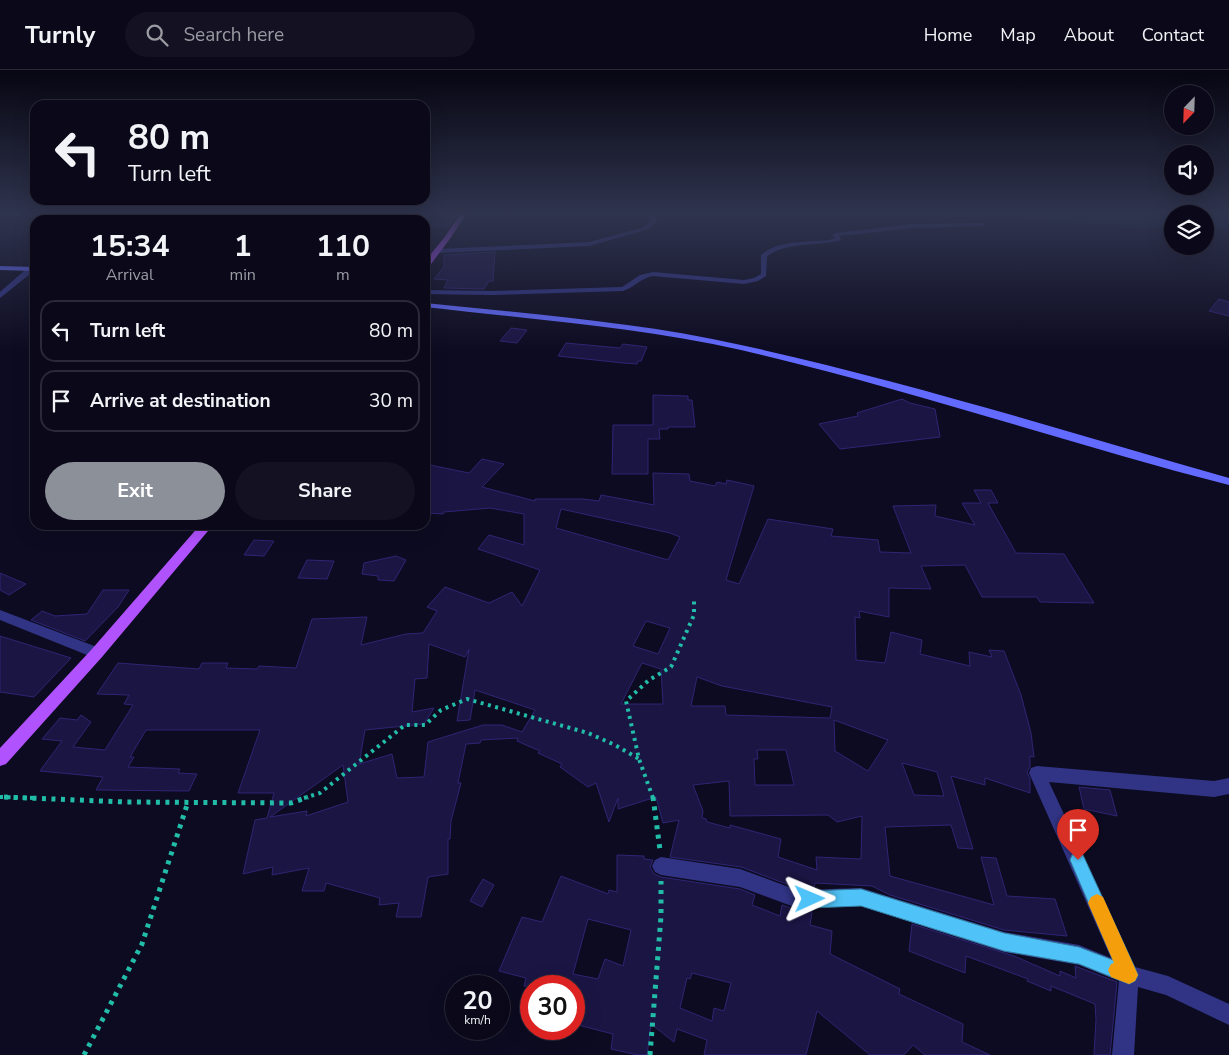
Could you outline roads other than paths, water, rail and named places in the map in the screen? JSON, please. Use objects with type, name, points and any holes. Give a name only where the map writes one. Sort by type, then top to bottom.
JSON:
[{"type":"main road","points":[[0,268],[30,268]]},
{"type":"main road","points":[[430,306],[628,328],[740,347],[879,382],[1229,482]]},
{"type":"main road","points":[[0,760],[97,653],[203,530]]},
{"type":"street","points":[[0,296],[30,271]]},
{"type":"street","points":[[0,616],[97,653]]},
{"type":"street","points":[[1123,1055],[1129,975],[1037,773],[1214,789],[1229,786]]},
{"type":"street","points":[[661,866],[740,878],[797,899],[861,897],[1004,942],[1079,955],[1129,975],[1168,986],[1229,1015]]},
{"type":"lane","points":[[430,292],[492,293],[623,290],[628,288],[639,277],[655,274],[730,282],[748,282],[761,278],[764,275],[764,259]]}]
